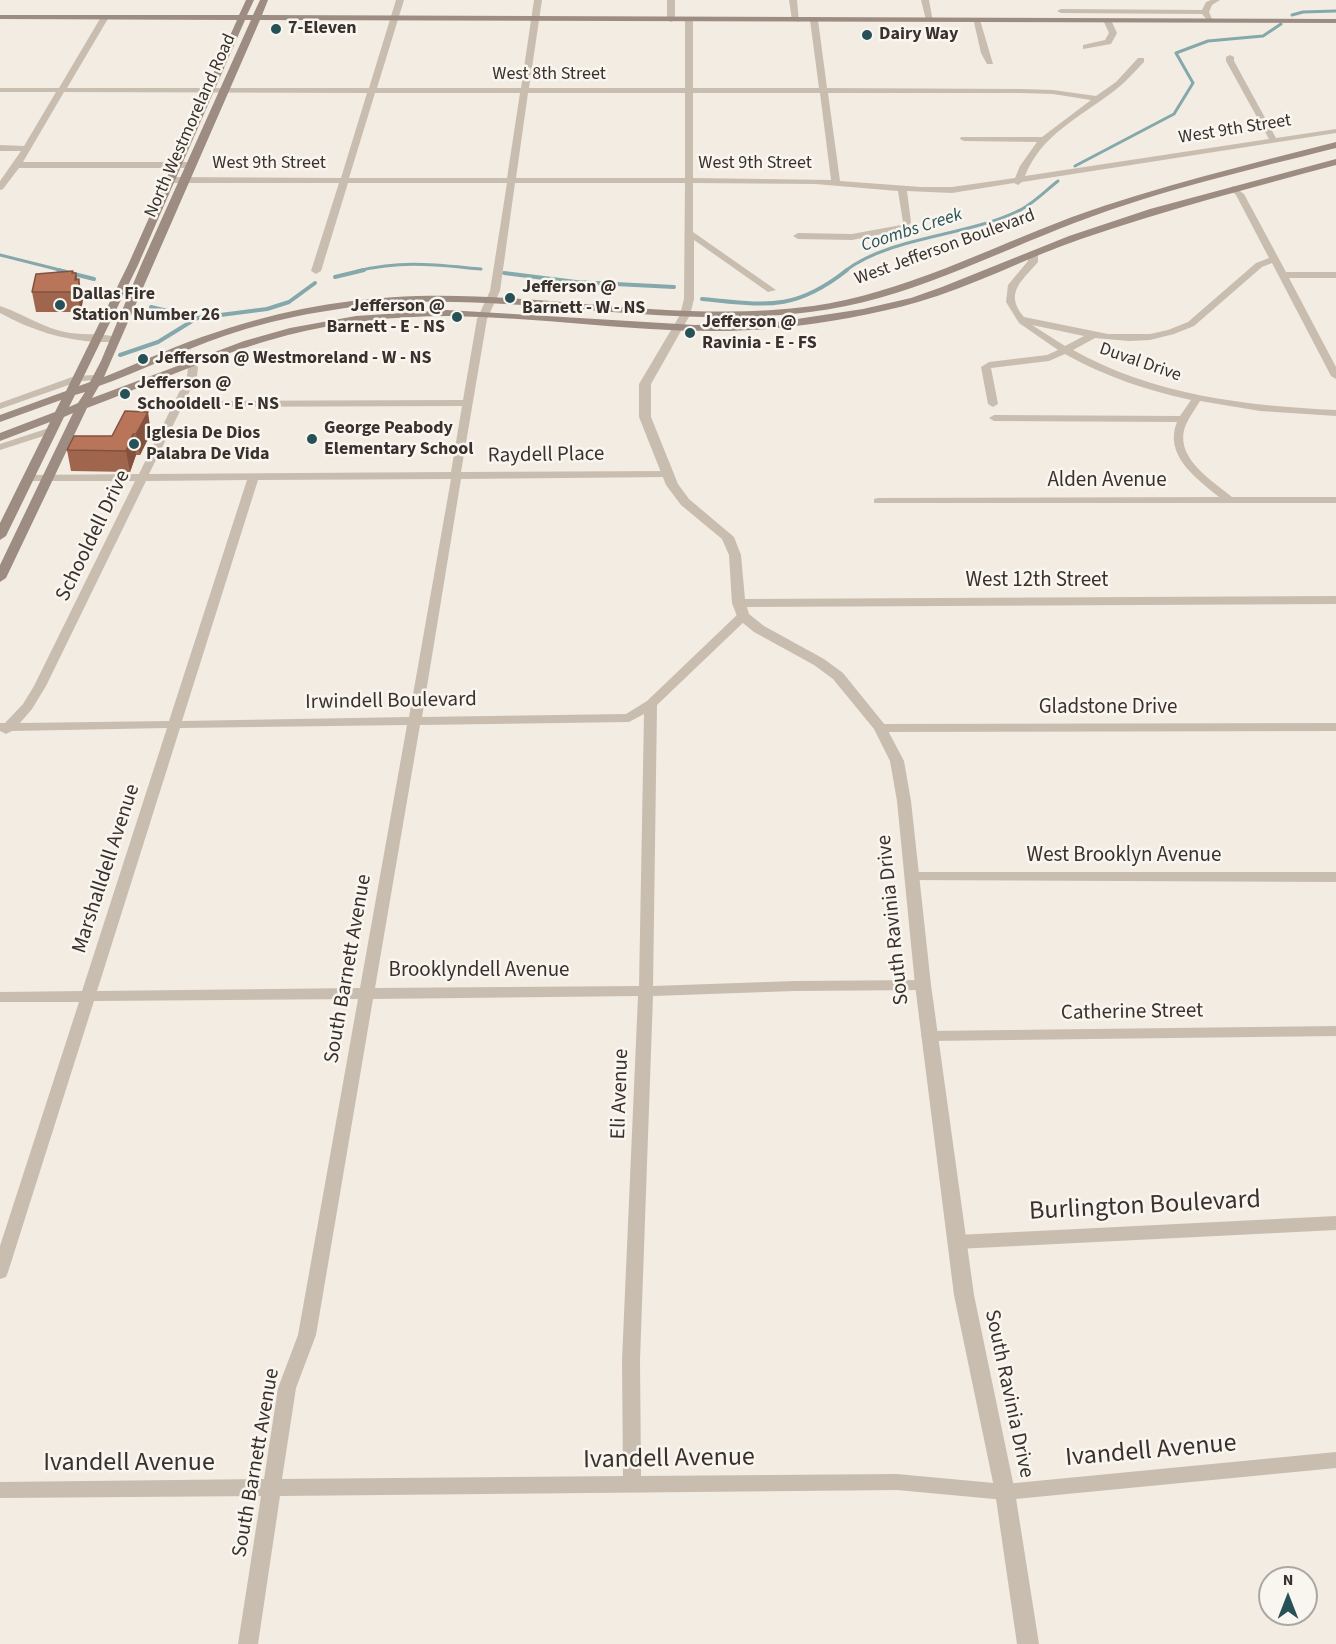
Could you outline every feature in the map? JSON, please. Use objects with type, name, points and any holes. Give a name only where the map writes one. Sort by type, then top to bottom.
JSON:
[{"type":"main road","name":"North Westmoreland Road","points":[[0,536],[79,378],[94,339],[133,265],[250,0]]},
{"type":"main road","name":"North Westmoreland Road","points":[[0,578],[82,406],[107,361],[146,265],[226,90],[264,0]]},
{"type":"main road","points":[[0,19],[976,20],[1063,16],[1107,20],[1336,21]]},
{"type":"main road","name":"West Jefferson Boulevard","points":[[0,419],[95,381],[247,326],[319,309],[418,299],[491,301],[685,315],[755,315],[852,302],[898,289],[1079,218],[1161,192],[1336,145]]},
{"type":"main road","name":"West Jefferson Boulevard","points":[[0,437],[274,335],[326,324],[414,314],[484,315],[676,328],[806,322],[863,312],[935,293],[1137,216],[1336,162]]},
{"type":"main road","points":[[1011,244],[1033,254]]},
{"type":"main road","points":[[107,361],[110,365],[121,367],[142,365]]},
{"type":"street","points":[[316,271],[400,0]]},
{"type":"street","name":"South Barnett Avenue","points":[[248,1644],[287,1388],[307,1335],[456,484],[467,403],[484,315],[491,301],[526,90],[538,0]]},
{"type":"street","points":[[671,0],[671,20]]},
{"type":"street","points":[[793,0],[796,20]]},
{"type":"street","points":[[925,0],[930,20]]},
{"type":"street","points":[[1057,0],[1063,16],[1205,12]]},
{"type":"street","points":[[1205,12],[1209,4],[1216,0]]},
{"type":"street","points":[[1205,12],[1209,21]]},
{"type":"street","points":[[0,187],[17,165],[25,148],[104,19]]},
{"type":"street","points":[[688,20],[689,299],[685,315],[645,384],[645,417],[677,493],[728,537],[735,555],[741,610]]},
{"type":"street","points":[[814,20],[836,182]]},
{"type":"street","points":[[976,20],[985,53],[990,62]]},
{"type":"street","points":[[1086,46],[1108,42],[1113,33],[1107,20]]},
{"type":"street","points":[[1230,57],[1274,141]]},
{"type":"street","points":[[1018,182],[1028,161],[1044,140],[1059,126],[1120,82],[1141,60]]},
{"type":"street","name":"West 8th Street","points":[[0,90],[1037,91],[1097,99]]},
{"type":"street","name":"West 9th Street","points":[[170,180],[836,182],[902,189],[952,190],[1018,182],[1336,131]]},
{"type":"street","points":[[964,139],[1044,140]]},
{"type":"street","points":[[0,148],[25,148]]},
{"type":"street","name":"West 9th Street","points":[[17,165],[191,165]]},
{"type":"street","points":[[798,236],[852,237],[904,226],[907,222],[902,189]]},
{"type":"street","points":[[1233,189],[1240,194],[1285,275],[1336,376]]},
{"type":"street","points":[[688,232],[771,290]]},
{"type":"street","points":[[1033,254],[1034,262],[1017,278],[1009,296],[1012,307],[1020,319],[1092,336],[1124,339],[1156,336],[1191,324],[1259,265],[1275,259]]},
{"type":"street","points":[[1285,275],[1336,275]]},
{"type":"street","points":[[0,309],[47,333],[71,338],[116,339]]},
{"type":"street","name":"Duval Drive","points":[[1020,319],[1065,350],[1117,376],[1197,399],[1270,410],[1336,413]]},
{"type":"street","points":[[993,404],[986,367],[1042,359],[1092,336]]},
{"type":"street","points":[[173,352],[190,365]]},
{"type":"street","name":"Schooldell Drive","points":[[3,729],[28,706],[40,686],[195,370],[190,365]]},
{"type":"street","points":[[0,406],[79,378],[95,381]]},
{"type":"street","points":[[1197,399],[1184,419],[1178,436],[1183,454],[1197,471],[1229,500]]},
{"type":"street","points":[[179,404],[467,403]]},
{"type":"street","points":[[994,418],[1184,419]]},
{"type":"street","points":[[0,447],[52,430]]},
{"type":"street","points":[[15,442],[46,442]]},
{"type":"street","name":"Raydell Place","points":[[28,478],[669,474]]},
{"type":"street","name":"Marshalldell Avenue","points":[[0,1272],[253,478]]},
{"type":"street","name":"Alden Avenue","points":[[878,501],[1336,500]]},
{"type":"street","name":"West 12th Street","points":[[741,610],[1336,600]]},
{"type":"street","name":"Irwindell Boulevard","points":[[3,729],[175,724],[619,719],[636,716],[651,704],[741,610]]},
{"type":"street","name":"South Ravinia Drive","points":[[741,610],[759,629],[819,662],[838,676],[880,728],[897,761],[904,801],[929,1036],[957,1242],[977,1362],[1005,1492],[1028,1644]]},
{"type":"street","name":"Eli Avenue","points":[[632,1486],[631,1360],[646,991],[651,704]]},
{"type":"street","name":"Gladstone Drive","points":[[880,728],[1336,727]]},
{"type":"street","name":"West Brooklyn Avenue","points":[[912,877],[1336,877]]},
{"type":"street","name":"Brooklyndell Avenue","points":[[0,997],[646,991],[923,985]]},
{"type":"street","name":"Catherine Street","points":[[929,1036],[1336,1031]]},
{"type":"street","name":"Burlington Boulevard","points":[[957,1242],[1336,1223]]},
{"type":"street","name":"Ivandell Avenue","points":[[0,1490],[897,1482],[1005,1492],[1336,1460]]},
{"type":"building","points":[[73,271],[72,273],[76,273],[75,280],[79,279],[78,292],[32,292],[36,274]]},
{"type":"building","points":[[125,411],[148,412],[136,434],[133,434],[126,451],[67,450],[74,436],[112,436]]},
{"type":"waterway","name":"Coombs Creek","points":[[1292,15],[1303,12],[1336,11]]},
{"type":"waterway","name":"Coombs Creek","points":[[1075,166],[1174,114],[1193,83],[1176,53],[1208,41],[1263,36],[1281,24]]},
{"type":"waterway","name":"Coombs Creek","points":[[845,271],[883,251],[976,226],[1018,211],[1058,181]]},
{"type":"waterway","points":[[0,255],[64,271]]},
{"type":"waterway","name":"Coombs Creek","points":[[358,271],[405,264],[481,269]]},
{"type":"waterway","points":[[58,270],[94,279]]},
{"type":"waterway","name":"Coombs Creek","points":[[335,277],[364,270]]},
{"type":"waterway","name":"Coombs Creek","points":[[702,299],[762,304],[795,299],[828,284],[847,270]]},
{"type":"waterway","name":"Coombs Creek","points":[[504,273],[576,282],[674,287]]},
{"type":"waterway","name":"Coombs Creek","points":[[197,318],[267,309],[289,302],[315,283]]},
{"type":"waterway","points":[[151,307],[197,318]]},
{"type":"waterway","name":"Coombs Creek","points":[[120,355],[158,342],[197,318]]},
{"type":"place","name":"7-Eleven","points":[[276,29]]},
{"type":"place","name":"Dairy Way","points":[[867,35]]},
{"type":"place","name":"Jefferson @ Barnett - W - NS","points":[[510,298]]},
{"type":"place","name":"Dallas Fire Station Number 26","points":[[60,305]]},
{"type":"place","name":"Jefferson @ Barnett - E - NS","points":[[457,317]]},
{"type":"place","name":"Jefferson @ Ravinia - E - FS","points":[[690,333]]},
{"type":"place","name":"Jefferson @ Westmoreland - W - NS","points":[[143,359]]},
{"type":"place","name":"Jefferson @ Schooldell - E - NS","points":[[125,394]]},
{"type":"place","name":"George Peabody Elementary School","points":[[312,439]]},
{"type":"place","name":"Iglesia De Dios Palabra De Vida","points":[[134,444]]}]
